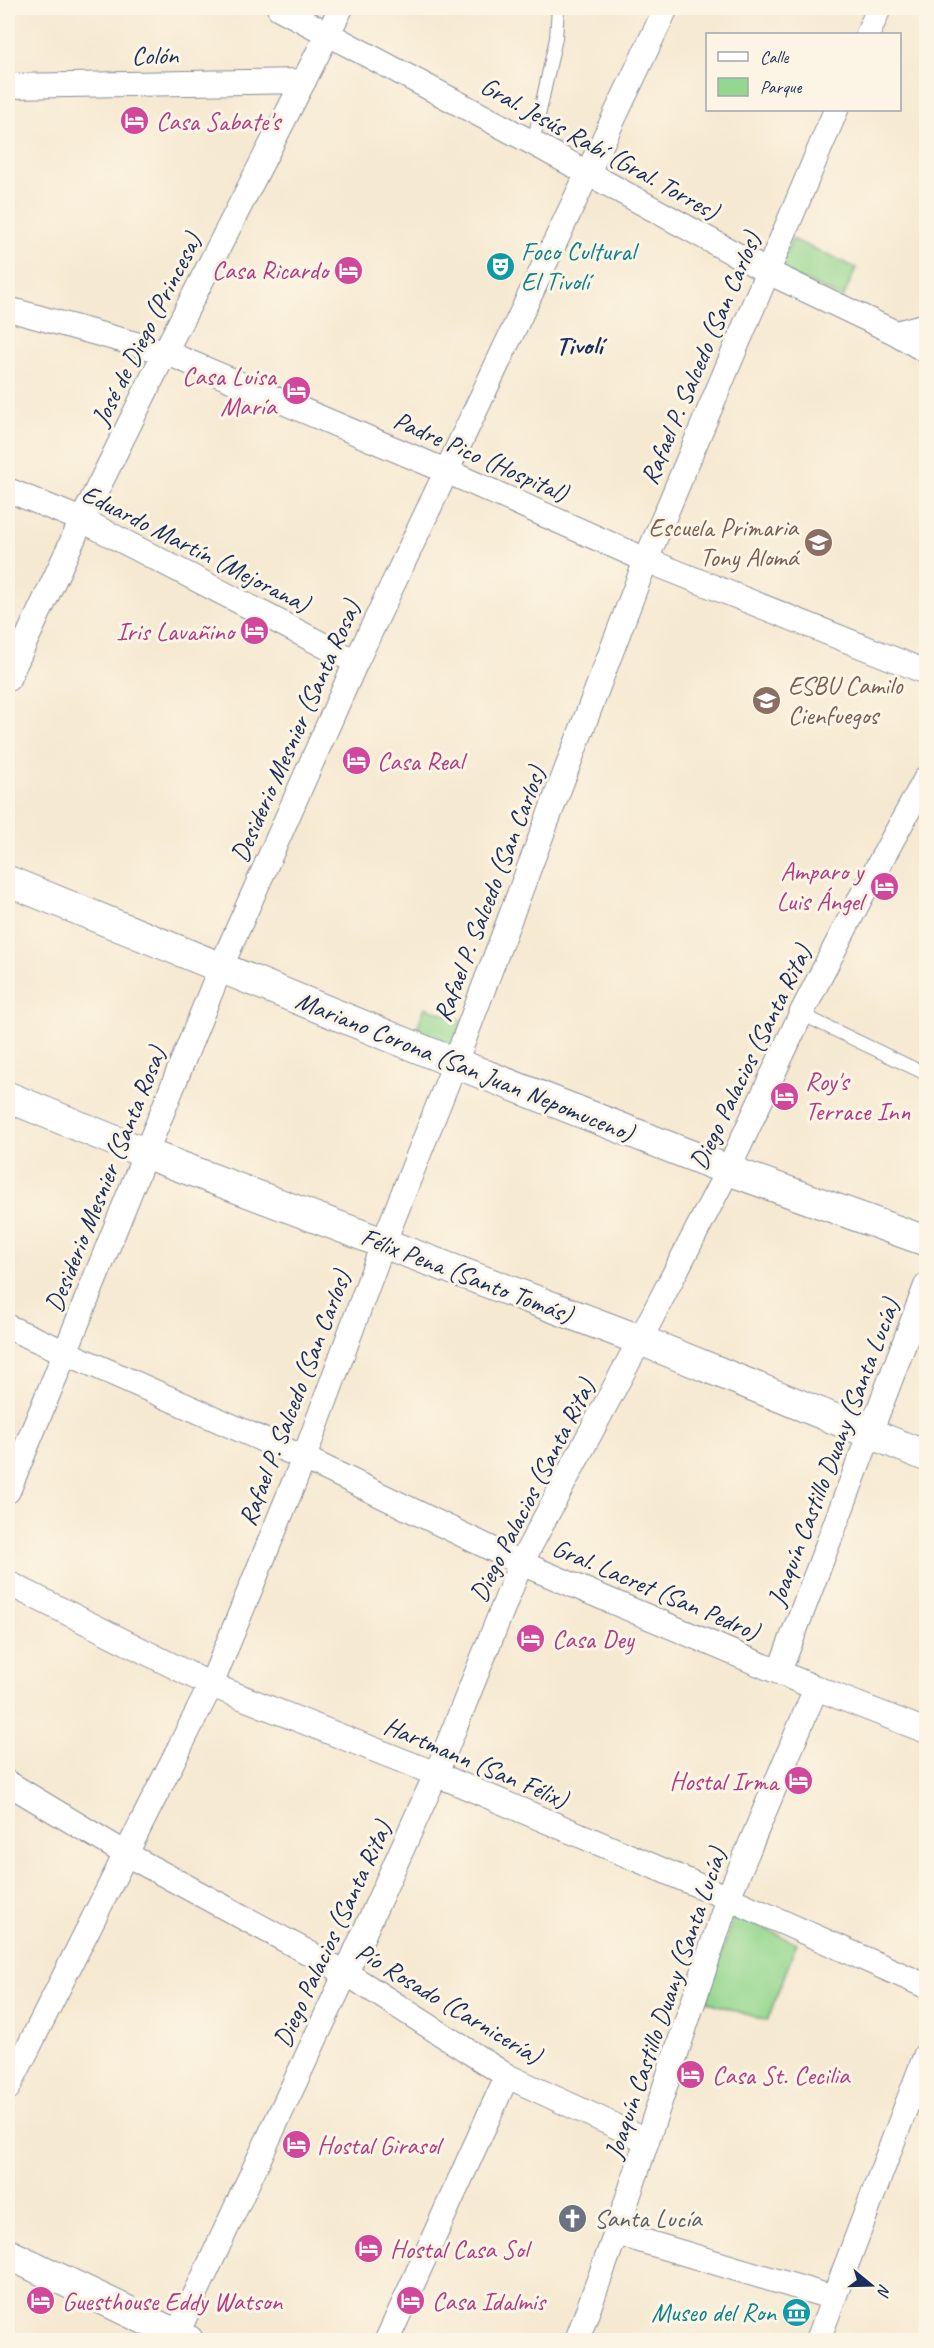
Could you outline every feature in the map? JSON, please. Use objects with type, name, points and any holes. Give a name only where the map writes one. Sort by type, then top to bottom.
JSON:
[{"type":"street","name":"Gral. Jesús Rabí (Gral. Torres)","points":[[279,8],[533,142],[768,272],[896,333],[927,351]]},
{"type":"street","name":"José de Diego (Princesa)","points":[[8,679],[82,520],[165,352],[341,8]]},
{"type":"street","name":"Desiderio Mesnier (Santa Rosa)","points":[[8,1491],[147,1154],[220,969],[356,662],[666,8]]},
{"type":"street","points":[[868,33],[879,8]]},
{"type":"street","name":"Colón","points":[[8,86],[304,81]]},
{"type":"street","name":"Rafael P. Salcedo (San Carlos)","points":[[8,2088],[211,1685],[304,1458],[383,1244],[455,1063],[646,560],[836,111]]},
{"type":"street","name":"Padre Pico (Hospital)","points":[[8,309],[165,352],[446,471],[646,560],[927,672]]},
{"type":"street","points":[[896,333],[927,325]]},
{"type":"street","name":"Eduardo Martín (Mejorana)","points":[[8,490],[82,520],[356,662]]},
{"type":"street","name":"Diego Palacios (Santa Rita)","points":[[179,2338],[436,1774],[521,1563],[728,1170],[801,1014],[861,897],[927,778]]},
{"type":"street","name":"Mariano Corona (San Juan Nepomuceno)","points":[[8,881],[220,969],[728,1170],[927,1241]]},
{"type":"street","name":"Félix Pena (Santo Tomás)","points":[[8,1097],[147,1154],[640,1340],[927,1456]]},
{"type":"street","name":"Joaquín Castillo Duany (Santa Lucía)","points":[[779,1672],[927,1286]]},
{"type":"street","name":"Gral. Lacret (San Pedro)","points":[[8,1327],[304,1458],[521,1563],[816,1688],[927,1731]]},
{"type":"street","name":"Hartmann (San Félix)","points":[[8,1583],[211,1685],[436,1774],[728,1898],[927,1986]]},
{"type":"street","name":"Joaquín Castillo Duany (Santa Lucía)","points":[[577,2340],[616,2233],[728,1898],[816,1688]]},
{"type":"street","name":"Pío Rosado (Carnicería)","points":[[8,1784],[126,1854],[346,1973],[507,2076],[646,2140]]},
{"type":"street","points":[[818,2340],[927,2054]]},
{"type":"street","points":[[387,2340],[507,2076]]},
{"type":"street","points":[[616,2233],[834,2298]]},
{"type":"street","points":[[8,2254],[179,2338]]},
{"type":"lane","points":[[533,142],[556,38],[558,8]]},
{"type":"lane","points":[[801,1014],[927,1074]]},
{"type":"green space","points":[[792,239],[856,268],[843,298],[778,269]]},
{"type":"green space","points":[[425,1007],[463,1021],[452,1050],[414,1036]]},
{"type":"green space","points":[[734,1915],[797,1943],[767,2021],[706,2001]]},
{"type":"place","name":"Casa Sabate's","points":[[135,121]]},
{"type":"place","name":"Foco Cultural El Tivolí","points":[[500,266]]},
{"type":"place","name":"Casa Ricardo","points":[[349,270]]},
{"type":"place","name":"Casa Luisa María","points":[[297,391]]},
{"type":"place","name":"Escuela Primaria Tony Alomá","points":[[819,542]]},
{"type":"place","name":"Iris Lavañino","points":[[255,631]]},
{"type":"place","name":"ESBU Camilo Cienfuegos","points":[[767,700]]},
{"type":"place","name":"Casa Real","points":[[356,761]]},
{"type":"place","name":"Amparo y Luis Ángel","points":[[884,886]]},
{"type":"place","name":"Roy's Terrace Inn","points":[[784,1096]]},
{"type":"place","name":"Casa Dey","points":[[531,1639]]},
{"type":"place","name":"Hostal Irma","points":[[799,1781]]},
{"type":"place","name":"Casa St. Cecilia","points":[[691,2075]]},
{"type":"place","name":"Hostal Girasol","points":[[296,2145]]},
{"type":"place","name":"Santa Lucía","points":[[573,2218]]},
{"type":"place","name":"Hostal Casa Sol","points":[[369,2249]]},
{"type":"place","name":"Guesthouse Eddy Watson","points":[[41,2301]]},
{"type":"place","name":"Casa Idalmis","points":[[411,2301]]},
{"type":"place","name":"Museo del Ron","points":[[797,2312]]},
{"type":"district","name":"Tivolí","points":[[579,345]]}]
